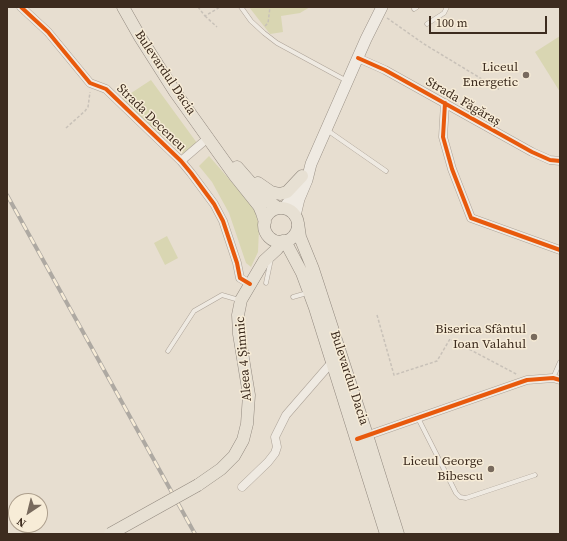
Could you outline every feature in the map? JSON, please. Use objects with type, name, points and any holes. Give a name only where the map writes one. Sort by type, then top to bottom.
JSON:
[{"type":"main road","name":"Bulevardul Dacia","points":[[123,7],[175,92],[258,206],[262,213],[267,234],[274,240],[284,241],[302,272],[332,362],[398,534]]},
{"type":"main road","points":[[284,241],[293,236],[296,232],[299,199],[307,180],[311,164],[381,10]]},
{"type":"main road","name":"Bulevardul Dacia","points":[[209,137],[265,199],[281,208],[288,210],[296,219],[300,237],[313,269],[362,437],[386,534]]},
{"type":"main road","points":[[242,172],[271,192],[280,194],[287,192],[311,164]]},
{"type":"main road","points":[[265,226],[269,213],[281,208],[293,196],[302,176]]},
{"type":"main road","name":"Aleea 4 Șimnic","points":[[265,226],[268,257]]},
{"type":"main road","name":"Aleea 4 Șimnic","points":[[110,534],[198,485],[221,469],[234,456],[243,440],[247,424],[249,395],[239,334],[238,314],[242,300],[250,284],[268,257],[284,241]]},
{"type":"street","points":[[21,7],[48,32],[90,84]]},
{"type":"street","name":"Strada Făgăraș","points":[[358,58],[385,70],[532,152],[550,160],[560,161]]},
{"type":"street","name":"Strada Deceneu","points":[[90,84],[106,88],[181,161],[214,204],[223,221],[237,262],[240,278],[250,284]]},
{"type":"street","points":[[445,103],[443,137],[452,169],[471,218],[560,250]]},
{"type":"street","points":[[181,161],[209,137]]},
{"type":"street","points":[[242,487],[268,462],[275,453],[277,447],[275,437],[286,415],[332,362]]},
{"type":"street","points":[[362,437],[527,380],[557,379]]},
{"type":"lane","points":[[241,7],[264,33],[278,43],[348,81]]},
{"type":"lane","points":[[427,24],[444,13],[447,7]]},
{"type":"lane","points":[[326,129],[386,171]]},
{"type":"lane","points":[[266,283],[268,257]]},
{"type":"lane","points":[[293,297],[309,292]]},
{"type":"lane","points":[[168,351],[194,311],[222,294],[242,300]]},
{"type":"lane","points":[[557,379],[560,362]]},
{"type":"lane","points":[[418,418],[456,493],[460,497],[466,498],[535,475]]},
{"type":"path","points":[[198,7],[217,27]]},
{"type":"path","points":[[205,16],[220,7]]},
{"type":"path","points":[[268,23],[270,7]]},
{"type":"path","points":[[381,10],[424,44],[500,90]]},
{"type":"path","points":[[66,128],[88,107],[90,84]]},
{"type":"path","points":[[378,315],[394,375],[438,361],[450,339],[527,380]]},
{"type":"shaded area","points":[[249,7],[310,7],[300,13],[281,16],[283,32],[270,34]]},
{"type":"shaded area","points":[[560,36],[560,92],[535,52]]},
{"type":"shaded area","points":[[151,80],[197,143],[183,154],[149,125],[122,99]]},
{"type":"shaded area","points":[[209,156],[256,210],[259,229],[258,252],[251,267],[246,263],[229,213],[212,182],[199,166]]},
{"type":"shaded area","points":[[167,236],[178,258],[165,265],[154,243]]},
{"type":"railway","points":[[7,195],[195,534]]},
{"type":"cycle path","points":[[21,7],[48,32],[90,83],[106,89],[181,161],[191,173],[214,204],[223,221],[237,263],[240,278],[250,284]]},
{"type":"cycle path","points":[[358,58],[385,70],[532,152],[550,160],[560,161]]},
{"type":"cycle path","points":[[445,103],[443,137],[452,169],[471,218],[560,250]]},
{"type":"cycle path","points":[[357,439],[527,380],[553,378],[560,380]]},
{"type":"place","name":"Liceul Energetic","points":[[526,75]]},
{"type":"place","name":"Biserica Sfântul Ioan Valahul","points":[[534,337]]},
{"type":"place","name":"Liceul George Bibescu","points":[[491,469]]}]
